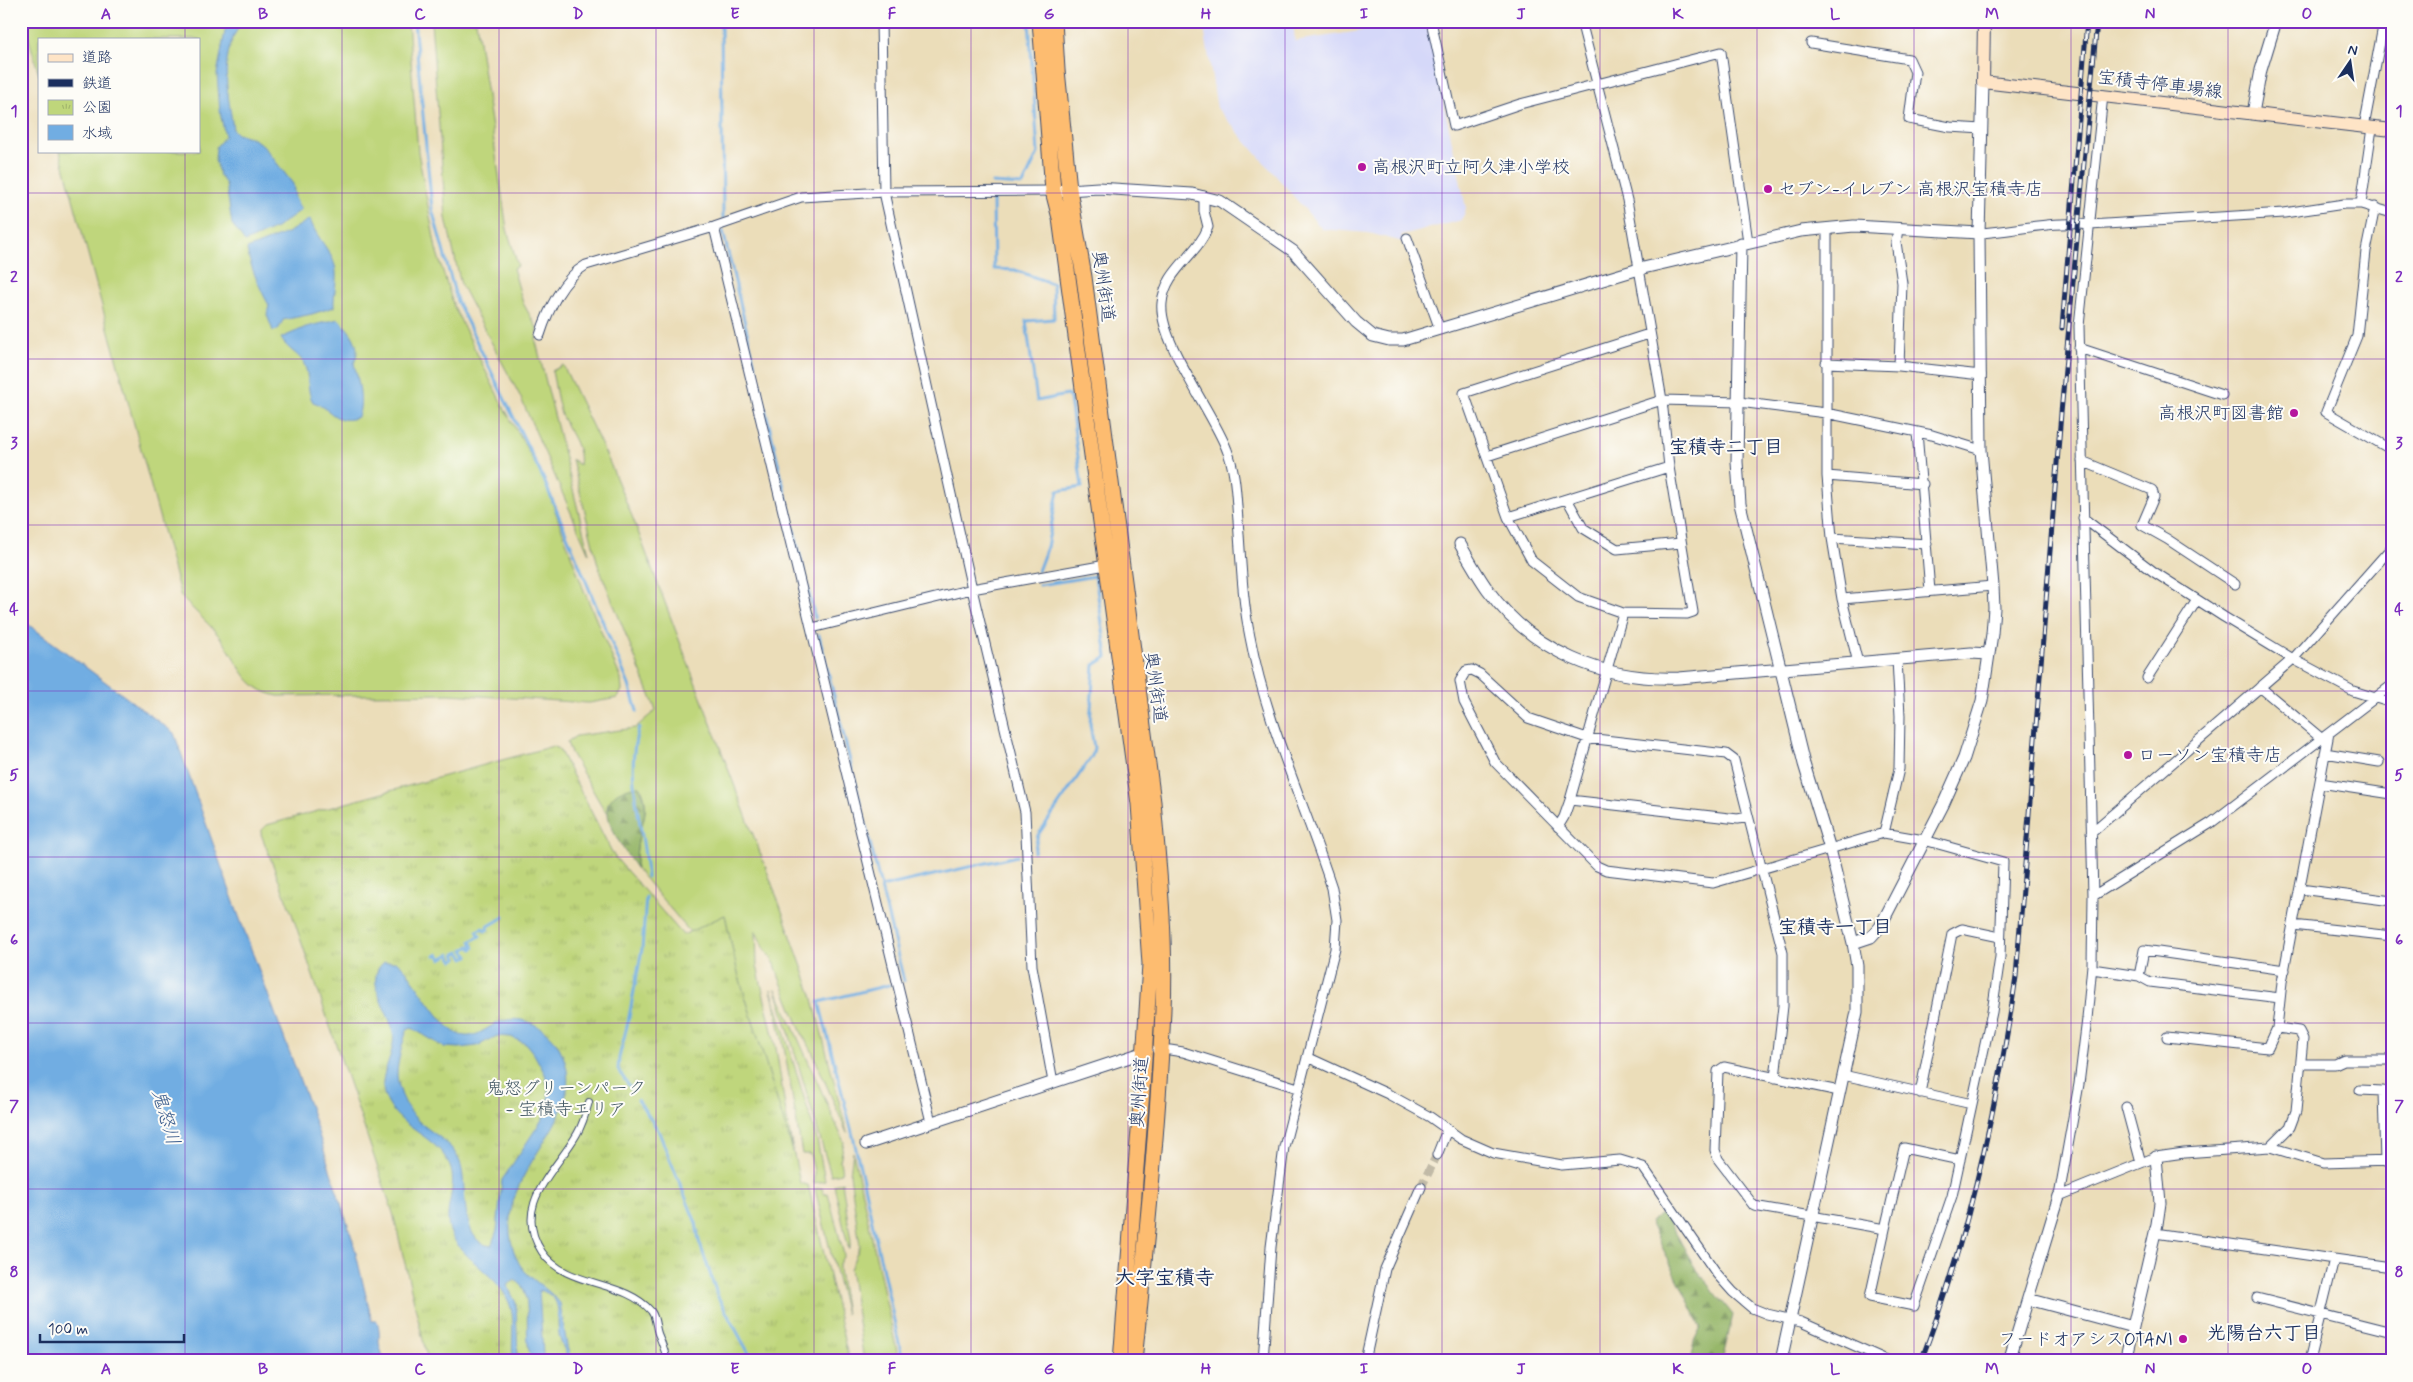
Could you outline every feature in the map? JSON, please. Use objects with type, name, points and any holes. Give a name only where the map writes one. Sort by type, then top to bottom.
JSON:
[{"type":"highway","name":"奥州街道","points":[[1040,21],[1053,190],[1060,218],[1139,804],[1146,886],[1150,964],[1121,1361]]},
{"type":"highway","name":"奥州街道","points":[[1054,21],[1069,189],[1084,277],[1153,802],[1161,886],[1163,964],[1161,1050],[1134,1361]]},
{"type":"main road","points":[[1983,82],[1984,21]]},
{"type":"main road","name":"宝積寺停車場線","points":[[1983,82],[2392,130]]},
{"type":"street","points":[[881,21],[884,192],[972,589],[1025,812],[1032,966],[1053,1082]]},
{"type":"street","points":[[1430,21],[1454,126],[1520,104],[1721,52],[1745,243],[1737,462],[1740,504],[1804,764],[1830,850],[1857,966],[1857,1012],[1781,1361]]},
{"type":"street","points":[[1581,21],[1628,200],[1649,334],[1662,400],[1669,467],[1693,612],[1687,614],[1622,613],[1578,597],[1532,561],[1508,517],[1464,393],[1649,334]]},
{"type":"street","points":[[2253,113],[2260,70],[2276,21]]},
{"type":"street","points":[[2361,204],[2368,127],[2384,21]]},
{"type":"street","points":[[1811,43],[1909,59],[1915,72],[1909,119],[1950,127],[1982,129]]},
{"type":"street","points":[[1853,943],[1871,937],[1880,927],[1955,780],[1972,735],[1982,701],[1994,608],[1981,450],[1979,233],[1983,82]]},
{"type":"street","points":[[2009,1361],[2060,1196],[2079,1084],[2092,969],[2093,896],[2078,326],[2103,95]]},
{"type":"street","points":[[540,335],[564,286],[575,272],[586,265],[714,227],[801,197],[884,192],[1053,190],[1087,187],[1204,196],[1229,205],[1293,251],[1356,322],[1373,336],[1389,340],[1403,340],[1639,269],[1801,231],[1854,226],[1979,233],[2010,231],[2069,222],[2090,225],[2284,213],[2344,204],[2361,204],[2392,213]]},
{"type":"street","points":[[1204,196],[1204,211],[1208,227],[1203,237],[1168,281],[1164,292],[1162,313],[1170,340],[1228,450],[1234,480],[1244,599],[1259,677],[1322,857],[1335,902],[1335,949],[1284,1147],[1275,1206],[1263,1361]]},
{"type":"street","points":[[2375,207],[2366,251],[2357,336],[2326,412],[2392,450]]},
{"type":"street","points":[[714,227],[931,1122]]},
{"type":"street","points":[[1827,229],[1826,476],[1832,538],[1842,599],[1858,663]]},
{"type":"street","points":[[1898,229],[1896,242],[1902,283],[1899,366]]},
{"type":"street","points":[[1407,238],[1440,328]]},
{"type":"street","points":[[2079,348],[2222,396]]},
{"type":"street","points":[[1826,363],[1899,366],[1981,375]]},
{"type":"street","points":[[1487,456],[1662,400],[1739,402],[1826,413],[1917,432],[1981,450]]},
{"type":"street","points":[[1917,432],[1930,590]]},
{"type":"street","points":[[2082,461],[2152,490],[2154,498],[2142,525],[2167,539],[2235,584]]},
{"type":"street","points":[[1508,517],[1669,467]]},
{"type":"street","points":[[1826,476],[1922,484]]},
{"type":"street","points":[[1567,499],[1583,528],[1617,549],[1681,543]]},
{"type":"street","points":[[2083,518],[2149,568],[2293,659],[2353,691],[2392,703]]},
{"type":"street","points":[[1832,538],[1927,544]]},
{"type":"street","points":[[1460,544],[1488,591],[1528,632],[1574,661],[1606,671],[1655,679],[1971,653],[1989,654]]},
{"type":"street","points":[[2091,833],[2293,659],[2392,547]]},
{"type":"street","points":[[812,628],[972,589],[1106,565]]},
{"type":"street","points":[[1842,599],[1993,586]]},
{"type":"street","points":[[2147,678],[2197,600]]},
{"type":"street","points":[[1558,827],[1564,818],[1570,800],[1622,613]]},
{"type":"street","points":[[1884,833],[1899,769],[1900,716],[1897,659]]},
{"type":"street","points":[[1775,1078],[1783,1006],[1783,953],[1762,869],[1731,756],[1587,738],[1528,718],[1480,674],[1472,670],[1466,671],[1460,681],[1464,702],[1488,752],[1501,770],[1598,866],[1606,870],[1712,883],[1762,869],[1830,850],[1884,833],[1924,840],[2003,862],[2000,937],[1992,1012],[1960,1160],[1952,1196],[1914,1306],[1870,1297],[1904,1148],[1960,1160]]},
{"type":"street","points":[[2093,896],[2211,823],[2392,685]]},
{"type":"street","points":[[2260,687],[2325,736]]},
{"type":"street","points":[[2167,1036],[2268,1048],[2277,1028],[2280,998],[2325,753],[2325,736]]},
{"type":"street","points":[[2325,753],[2379,762]]},
{"type":"street","points":[[2320,783],[2392,794]]},
{"type":"street","points":[[1570,800],[1738,819],[1748,817]]},
{"type":"street","points":[[2300,889],[2392,901]]},
{"type":"street","points":[[2293,925],[2392,936]]},
{"type":"street","points":[[1920,1092],[1952,934],[1962,929],[2000,937]]},
{"type":"street","points":[[2139,976],[2144,950],[2285,970]]},
{"type":"street","points":[[2092,969],[2139,976],[2150,982],[2280,998]]},
{"type":"street","points":[[2270,1147],[2290,1127],[2296,1111],[2303,1039],[2299,1031],[2277,1028]]},
{"type":"street","points":[[866,1144],[1145,1052],[1161,1050],[1189,1054],[1298,1088]]},
{"type":"street","points":[[1306,1057],[1388,1094],[1430,1117],[1461,1139],[1493,1154],[1521,1160],[1562,1165],[1620,1160],[1643,1167],[1717,1274],[1733,1292],[1752,1308],[1767,1314],[1790,1319],[1889,1361]]},
{"type":"street","points":[[2301,1064],[2335,1064],[2344,1060],[2392,1060]]},
{"type":"street","points":[[1839,1091],[1724,1067],[1718,1071],[1715,1150],[1718,1159],[1754,1206],[1885,1229]]},
{"type":"street","points":[[1843,1075],[1972,1104]]},
{"type":"street","points":[[2060,1196],[2156,1157],[2270,1147],[2323,1164],[2388,1162],[2383,1091],[2360,1090]]},
{"type":"street","points":[[589,1102],[577,1135],[545,1179],[537,1195],[531,1219],[534,1238],[544,1254],[562,1270],[586,1281],[614,1290],[646,1307],[654,1317],[658,1336],[664,1344],[667,1361]]},
{"type":"street","points":[[2126,1107],[2141,1163]]},
{"type":"street","points":[[1437,1156],[1447,1130]]},
{"type":"street","points":[[2125,1361],[2160,1203],[2156,1157]]},
{"type":"street","points":[[1365,1361],[1385,1269],[1421,1187]]},
{"type":"street","points":[[2154,1234],[2392,1267]]},
{"type":"street","points":[[2309,1361],[2334,1259]]},
{"type":"street","points":[[2257,1298],[2392,1332]]},
{"type":"street","points":[[2028,1299],[2133,1327]]},
{"type":"shaded area","name":"高根沢町立阿久津小学校","points":[[1203,21],[1293,21],[1295,41],[1426,21],[1466,208],[1462,220],[1401,235],[1403,242],[1369,233],[1322,229],[1217,108]]},
{"type":"green space","points":[[24,21],[408,21],[418,152],[436,249],[454,307],[502,404],[544,480],[583,588],[621,679],[622,690],[618,698],[589,703],[450,694],[278,696],[266,692],[250,681],[220,637],[181,597],[60,152],[200,152],[200,38],[38,38],[38,71]]},
{"type":"green space","points":[[431,21],[476,21],[507,229],[518,266],[513,268],[523,303],[537,328],[536,342],[589,554],[520,396],[461,285],[446,218]]},
{"type":"green space","points":[[563,365],[609,461],[634,521],[778,900],[812,995],[847,1133],[811,1049],[803,1036],[775,964],[763,947],[756,931],[757,966],[776,1048],[794,1155],[737,970],[725,915],[690,932],[636,868],[638,839],[645,810],[644,795],[640,786],[608,803],[606,813],[570,751],[567,742],[576,736],[635,728],[656,710],[598,565],[572,459],[579,465],[578,451],[561,414],[552,371]]},
{"type":"green space","name":"鬼怒グリーンパーク - 宝積寺エリア","points":[[553,746],[559,749],[614,856],[683,935],[725,915],[737,970],[794,1155],[800,1183],[808,1185],[849,1361],[428,1361],[393,1213],[292,914],[261,834],[267,825]]},
{"type":"green space","points":[[639,786],[645,802],[645,810],[638,839],[636,868],[620,844],[609,819],[608,808],[612,798],[622,791]]},
{"type":"green space","points":[[771,989],[817,1140],[825,1181],[814,1183],[814,1171],[810,1154],[802,1154],[784,1047]]},
{"type":"green space","points":[[776,989],[844,1142],[840,1161],[842,1173],[831,1175]]},
{"type":"green space","points":[[853,1152],[899,1361],[864,1361],[850,1269],[860,1246],[850,1174]]},
{"type":"green space","points":[[842,1182],[851,1241],[849,1250],[834,1185]]},
{"type":"green space","points":[[822,1188],[824,1194],[828,1193],[844,1255],[839,1264],[839,1270],[846,1314],[815,1189]]},
{"type":"green space","points":[[1664,1212],[1694,1266],[1733,1315],[1722,1361],[1690,1361],[1694,1341],[1701,1327],[1650,1222]]},
{"type":"water","points":[[227,21],[235,21],[238,28],[228,54],[226,78],[233,130],[237,134],[250,137],[263,145],[293,184],[295,198],[301,210],[276,228],[245,242],[232,224],[226,184],[220,176],[215,160],[216,147],[225,136],[220,112],[217,74]]},
{"type":"water","points":[[310,219],[335,266],[334,307],[283,320],[278,330],[273,331],[267,315],[269,305],[256,277],[247,249],[289,232]]},
{"type":"water","points":[[338,319],[351,333],[357,350],[354,363],[360,390],[360,410],[358,417],[350,419],[338,418],[313,402],[309,393],[304,364],[281,338],[306,327]]},
{"type":"water","name":"鬼怒川","points":[[21,619],[174,733],[237,911],[311,1110],[353,1241],[372,1321],[377,1321],[378,1324],[379,1343],[384,1361],[21,1361]]},
{"type":"water","points":[[384,962],[397,962],[409,974],[444,1022],[458,1034],[470,1036],[503,1021],[511,1019],[520,1020],[536,1025],[543,1030],[556,1042],[560,1049],[568,1076],[564,1101],[554,1125],[525,1174],[514,1199],[510,1227],[516,1257],[524,1271],[560,1303],[571,1361],[569,1361],[560,1339],[556,1303],[548,1294],[539,1290],[543,1354],[548,1361],[533,1361],[529,1352],[525,1294],[522,1286],[515,1280],[507,1285],[516,1303],[518,1361],[513,1361],[512,1314],[506,1296],[499,1286],[463,1251],[450,1231],[448,1212],[453,1184],[449,1164],[437,1147],[397,1116],[386,1099],[383,1082],[392,1049],[393,1032],[376,987],[378,970]],"holes":[[[412,1028],[444,1047],[477,1046],[497,1036],[511,1037],[526,1044],[534,1054],[545,1074],[548,1085],[549,1109],[502,1180],[497,1230],[491,1246],[481,1242],[473,1235],[466,1211],[462,1172],[457,1155],[449,1145],[413,1115],[405,1103],[398,1082],[398,1064],[407,1030]]]},
{"type":"waterway","points":[[414,21],[432,209],[457,301],[544,480],[629,685],[637,711]]},
{"type":"waterway","points":[[721,21],[723,218]]},
{"type":"waterway","points":[[992,183],[1023,185],[1038,153],[1029,21]]},
{"type":"waterway","points":[[993,199],[994,269],[1015,270],[1053,284],[1054,319],[1026,321],[1037,401],[1067,395],[1070,398],[1082,487],[1058,491],[1047,547],[1038,571]]},
{"type":"waterway","points":[[723,231],[815,618]]},
{"type":"waterway","points":[[1034,852],[1038,835],[1092,756],[1094,748],[1090,724],[1094,665],[1107,657],[1095,576],[1039,585]]},
{"type":"waterway","points":[[819,635],[904,981]]},
{"type":"waterway","points":[[639,727],[633,764],[634,783],[647,877]]},
{"type":"waterway","points":[[881,887],[1017,856]]},
{"type":"waterway","points":[[632,1090],[618,1070],[642,949],[646,897]]},
{"type":"waterway","points":[[435,956],[438,954],[441,959],[450,954],[453,961],[457,958],[455,954],[460,952],[464,958],[468,956],[464,950],[470,946],[472,949],[474,948],[471,941],[480,936],[477,931],[483,928],[485,931],[488,929],[487,927],[504,917]]},
{"type":"waterway","points":[[889,985],[819,1002],[854,1140],[903,1361]]},
{"type":"waterway","points":[[638,1100],[658,1130],[696,1223],[699,1241],[718,1297],[753,1361]]},
{"type":"tunnel","points":[[1421,1187],[1437,1155]]},
{"type":"railway","points":[[2062,328],[2087,21]]},
{"type":"railway","points":[[1921,1361],[1953,1268],[1979,1172],[2000,1075],[2016,977],[2061,413],[2097,21]]},
{"type":"place","name":"高根沢町立阿久津小学校","points":[[1362,167]]},
{"type":"place","name":"セブン-イレブン 高根沢宝積寺店","points":[[1768,189]]},
{"type":"place","name":"高根沢町図書館","points":[[2294,413]]},
{"type":"place","name":"ローソン宝積寺店","points":[[2128,755]]},
{"type":"place","name":"フードオアシスOTANI","points":[[2183,1339]]},
{"type":"district","name":"宝積寺二丁目","points":[[1726,446]]},
{"type":"district","name":"宝積寺一丁目","points":[[1835,926]]},
{"type":"district","name":"大字宝積寺","points":[[1165,1277]]},
{"type":"district","name":"光陽台六丁目","points":[[2264,1332]]}]
